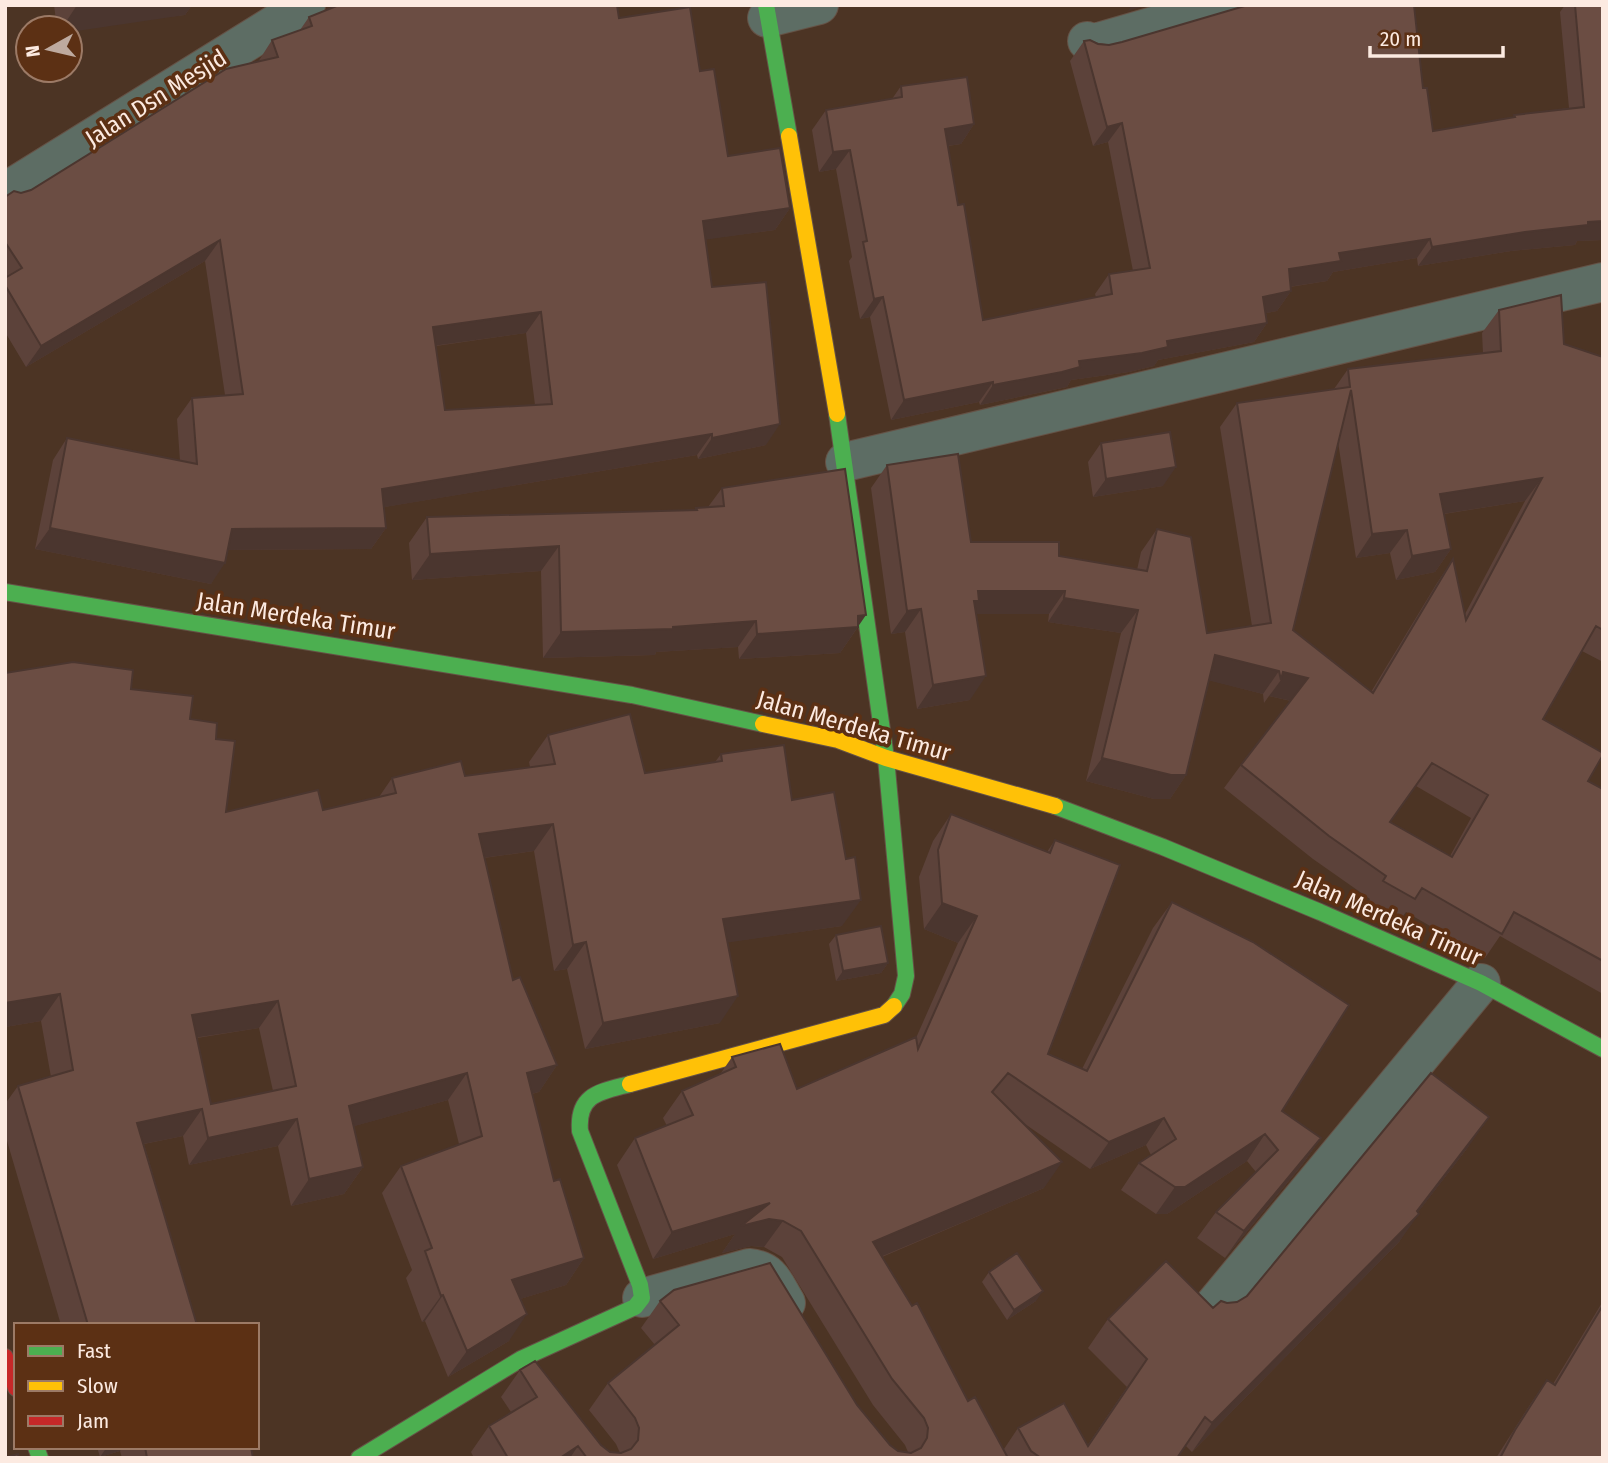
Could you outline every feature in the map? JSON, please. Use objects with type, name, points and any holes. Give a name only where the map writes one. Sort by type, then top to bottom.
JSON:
[{"type":"street","name":"Jalan Dsn Mesjid","points":[[5,192],[306,5]]},
{"type":"street","points":[[642,1298],[640,1285],[580,1131],[579,1115],[582,1104],[597,1093],[884,1016],[897,1005],[904,993],[906,976],[886,758],[845,463],[766,11],[819,5]]},
{"type":"street","points":[[1087,41],[1102,41],[1210,8]]},
{"type":"street","points":[[845,463],[1603,282]]},
{"type":"street","name":"Jalan Merdeka Timur","points":[[5,592],[632,695],[838,740],[886,758],[1061,808],[1320,912],[1481,983],[1603,1049]]},
{"type":"street","points":[[1210,1310],[1481,983]]},
{"type":"street","points":[[359,1458],[521,1359],[635,1307],[642,1298],[749,1268],[762,1269],[768,1274],[802,1329]]},
{"type":"street","points":[[5,1357],[14,1382]]},
{"type":"street","points":[[521,1359],[547,1392]]},
{"type":"building","points":[[339,5],[617,5],[619,18],[690,7],[700,71],[714,69],[728,156],[780,148],[790,208],[703,221],[712,287],[766,282],[780,424],[712,438],[712,434],[382,489],[386,528],[232,529],[225,563],[50,528],[67,438],[197,464],[192,398],[243,394],[220,240],[41,346],[5,285],[5,278],[22,268],[5,242],[5,197],[14,191],[21,193],[31,190],[226,69],[278,57],[272,40],[312,26],[309,17]],"holes":[[[541,312],[552,404],[445,410],[433,327]]]},
{"type":"building","points":[[1248,5],[1414,5],[1423,88],[1427,88],[1433,131],[1515,117],[1514,115],[1584,107],[1575,5],[1603,5],[1603,221],[1432,247],[1430,239],[1339,253],[1341,261],[1289,269],[1291,291],[1263,297],[1267,323],[1167,341],[1168,347],[1142,353],[1079,361],[1080,367],[1062,372],[993,385],[993,382],[904,400],[883,297],[874,299],[863,242],[867,241],[850,150],[833,152],[826,110],[902,97],[901,86],[967,77],[974,124],[945,129],[958,205],[964,204],[983,320],[1112,294],[1109,274],[1150,268],[1122,123],[1107,127],[1084,41],[1109,45]]},
{"type":"building","points":[[1561,295],[1564,344],[1603,357],[1603,630],[1596,626],[1543,719],[1603,753],[1588,781],[1603,789],[1603,961],[1514,912],[1502,934],[1422,888],[1415,899],[1383,881],[1386,876],[1329,836],[1241,765],[1308,678],[1283,672],[1281,680],[1279,671],[1215,655],[1186,775],[1171,775],[1102,758],[1138,610],[1064,598],[1065,591],[978,591],[979,601],[974,601],[986,676],[933,685],[921,609],[907,611],[887,465],[958,454],[971,542],[1059,542],[1059,556],[1147,571],[1157,529],[1191,537],[1207,633],[1271,623],[1237,403],[1350,387],[1348,369],[1501,351],[1499,310]],"holes":[[[1351,390],[1372,534],[1407,530],[1412,556],[1451,549],[1440,494],[1542,478],[1466,620],[1453,559],[1373,693],[1293,630]],[[1432,763],[1488,795],[1452,857],[1390,822]]]},
{"type":"building","points":[[1170,432],[1176,467],[1106,479],[1101,443]]},
{"type":"building","points":[[845,469],[866,615],[858,616],[858,627],[757,634],[756,621],[673,629],[561,632],[559,546],[430,554],[427,517],[697,510],[696,508],[724,506],[722,488]]},
{"type":"building","points":[[73,662],[133,670],[131,689],[193,696],[190,719],[217,723],[216,739],[235,741],[226,812],[318,790],[323,810],[396,793],[392,778],[461,761],[465,776],[555,764],[548,735],[630,714],[645,773],[722,761],[721,754],[784,745],[792,800],[834,792],[846,859],[855,857],[861,900],[723,919],[738,996],[603,1023],[586,942],[573,945],[553,824],[479,834],[513,980],[520,977],[557,1065],[527,1073],[554,1181],[560,1179],[584,1258],[512,1280],[527,1314],[467,1351],[443,1295],[441,1296],[425,1251],[432,1248],[401,1166],[482,1136],[467,1073],[349,1106],[363,1167],[309,1179],[297,1119],[208,1138],[202,1109],[137,1123],[196,1323],[87,1323],[18,1086],[73,1070],[60,994],[5,1003],[5,673]],"holes":[[[278,1001],[296,1086],[211,1104],[192,1015]]]},
{"type":"building","points":[[951,814],[1050,853],[1055,840],[1120,865],[1048,1054],[1087,1071],[1172,902],[1253,942],[1349,1005],[1282,1111],[1321,1138],[1244,1231],[1216,1212],[1278,1150],[1265,1134],[1185,1187],[1175,1187],[1139,1163],[1176,1139],[1164,1118],[1109,1142],[1008,1073],[992,1092],[1062,1162],[873,1242],[912,1306],[917,1303],[968,1401],[975,1397],[1008,1458],[587,1458],[578,1446],[560,1458],[508,1458],[489,1426],[537,1397],[520,1370],[535,1361],[601,1445],[610,1452],[621,1453],[631,1449],[638,1440],[639,1428],[635,1418],[608,1383],[679,1325],[660,1301],[674,1290],[770,1263],[857,1405],[898,1451],[911,1453],[921,1448],[927,1438],[928,1428],[924,1418],[892,1379],[801,1231],[783,1221],[769,1219],[741,1226],[770,1203],[672,1232],[635,1138],[693,1115],[682,1091],[736,1067],[732,1057],[780,1044],[797,1089],[916,1037],[918,1049],[977,916],[942,903],[938,850]]},
{"type":"building","points":[[881,926],[888,963],[843,971],[836,935]]},
{"type":"building","points":[[1431,1073],[1489,1117],[1417,1211],[1419,1214],[1212,1423],[1205,1417],[1177,1458],[1041,1458],[1031,1451],[1018,1428],[1064,1403],[1088,1446],[1147,1359],[1108,1319],[1166,1261],[1213,1308],[1221,1301],[1237,1302],[1247,1296]]},
{"type":"building","points":[[1017,1253],[1043,1291],[1014,1310],[989,1272]]},
{"type":"building","points":[[1603,1305],[1603,1458],[1500,1458],[1547,1380],[1555,1385]]},
{"type":"building","points":[[145,1449],[251,1449],[253,1458],[147,1458]]},
{"type":"building","points":[[5,1450],[7,1457],[18,1454],[19,1458],[5,1458]]},
{"type":"traffic: fast","points":[[766,5],[789,136]]},
{"type":"traffic: fast","points":[[837,414],[886,758],[906,976],[902,994],[894,1006]]},
{"type":"traffic: fast","points":[[5,592],[632,695],[763,724]]},
{"type":"traffic: fast","points":[[1055,806],[1320,912],[1481,983],[1603,1049]]},
{"type":"traffic: fast","points":[[359,1458],[521,1359],[635,1307],[642,1298],[640,1285],[580,1131],[582,1109],[587,1102],[600,1093],[630,1084]]},
{"type":"traffic: fast","points":[[37,1449],[40,1458]]},
{"type":"traffic: slow","points":[[789,136],[837,414]]},
{"type":"traffic: slow","points":[[763,724],[838,740],[886,758],[1055,806]]},
{"type":"traffic: slow","points":[[630,1084],[884,1015],[894,1006]]},
{"type":"traffic: jam","points":[[5,1357],[14,1382]]}]
